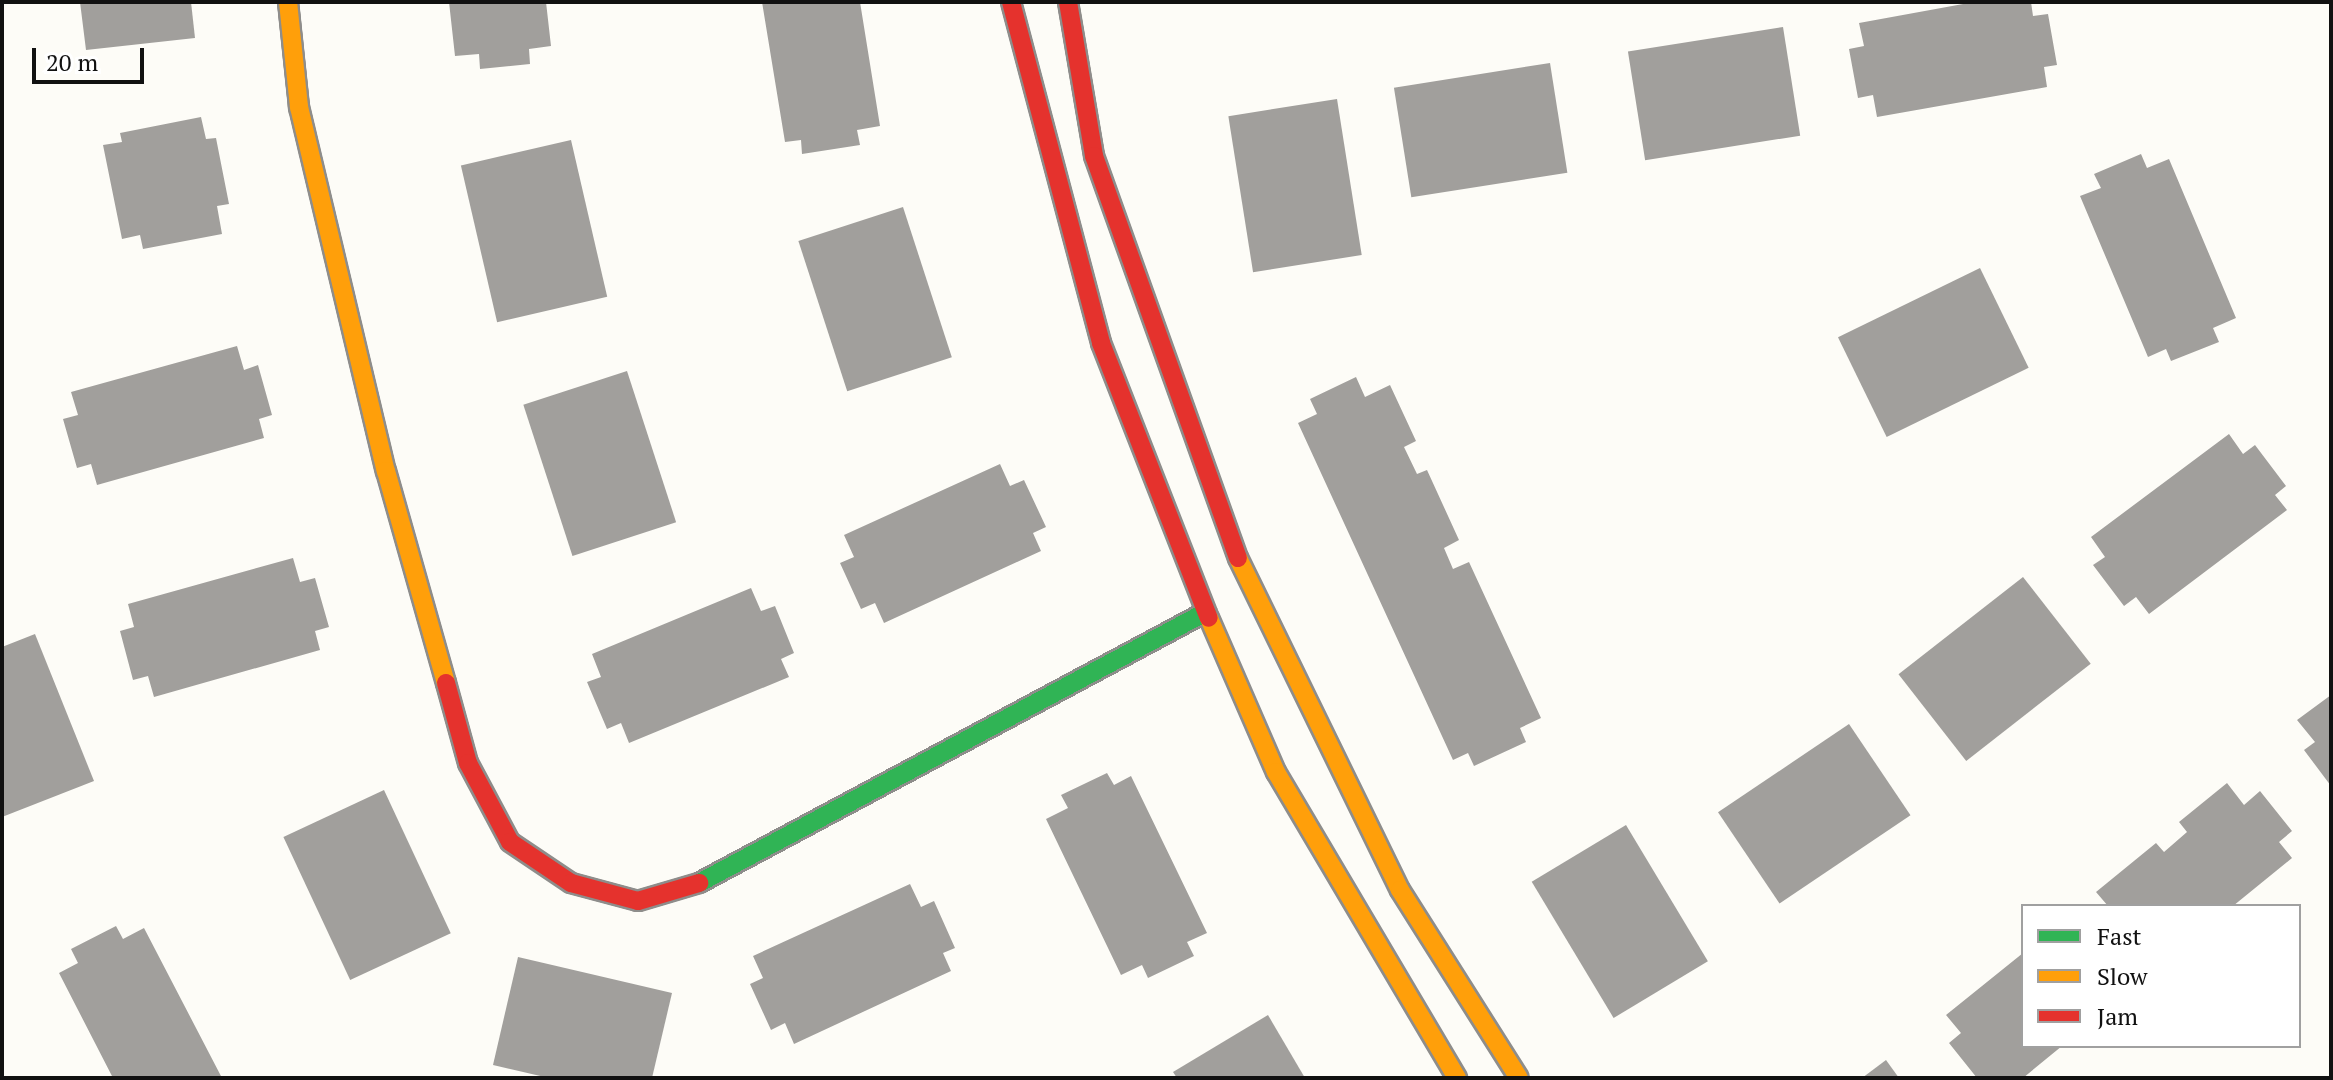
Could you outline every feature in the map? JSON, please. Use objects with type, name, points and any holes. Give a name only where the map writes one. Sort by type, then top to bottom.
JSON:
[{"type":"street","points":[[288,2],[299,107],[390,486],[468,763],[510,842],[571,883],[638,901],[694,886],[1206,612]]},
{"type":"street","points":[[1011,2],[1101,343],[1206,612],[1276,772],[1457,1078]]},
{"type":"street","points":[[1068,2],[1094,156],[1220,521],[1400,890],[1519,1078]]},
{"type":"building","points":[[80,2],[191,2],[195,38],[86,50]]},
{"type":"building","points":[[449,2],[546,2],[551,46],[529,49],[530,64],[480,69],[479,54],[455,56]]},
{"type":"building","points":[[762,2],[860,2],[880,126],[857,130],[860,145],[802,154],[801,140],[785,142]]},
{"type":"building","points":[[1974,2],[2031,2],[2033,16],[2048,14],[2057,65],[2044,67],[2047,87],[1877,117],[1873,95],[1858,98],[1849,49],[1864,46],[1859,23]]},
{"type":"building","points":[[1783,27],[1800,136],[1645,160],[1628,52]]},
{"type":"building","points":[[1550,63],[1567,173],[1411,197],[1394,88]]},
{"type":"building","points":[[1337,99],[1362,255],[1253,272],[1228,116]]},
{"type":"building","points":[[201,117],[206,139],[216,138],[229,204],[217,206],[222,234],[143,249],[140,235],[122,239],[103,145],[122,142],[120,133]]},
{"type":"building","points":[[571,140],[607,297],[497,322],[461,165]]},
{"type":"building","points":[[2141,154],[2147,168],[2169,159],[2236,318],[2213,328],[2219,342],[2171,361],[2166,349],[2148,357],[2080,196],[2101,188],[2094,174]]},
{"type":"building","points":[[903,207],[952,357],[847,391],[798,241]]},
{"type":"building","points":[[1980,268],[2029,368],[1887,437],[1838,337]]},
{"type":"building","points":[[237,346],[244,370],[258,365],[272,415],[259,419],[264,438],[97,485],[91,464],[77,468],[63,419],[78,415],[71,392]]},
{"type":"building","points":[[627,371],[676,522],[572,556],[523,405]]},
{"type":"building","points":[[1356,377],[1365,397],[1390,385],[1416,441],[1404,447],[1417,474],[1427,470],[1459,540],[1444,548],[1453,569],[1469,562],[1541,718],[1520,728],[1526,742],[1474,766],[1468,753],[1453,760],[1298,423],[1317,414],[1310,399]]},
{"type":"building","points":[[2229,434],[2243,454],[2255,445],[2286,486],[2275,495],[2287,510],[2149,614],[2136,597],[2124,606],[2093,565],[2105,557],[2091,537]]},
{"type":"building","points":[[1000,464],[1010,486],[1024,480],[1046,527],[1033,533],[1041,551],[884,623],[875,603],[861,609],[840,563],[854,557],[844,535]]},
{"type":"building","points":[[293,558],[300,582],[315,578],[329,627],[315,631],[320,650],[154,697],[148,676],[133,680],[120,631],[134,627],[128,604]]},
{"type":"building","points":[[2023,577],[2091,664],[1966,761],[1898,674]]},
{"type":"building","points":[[751,588],[761,611],[775,606],[794,653],[781,659],[789,677],[629,743],[621,723],[607,729],[587,682],[601,677],[592,654]]},
{"type":"building","points":[[35,634],[94,781],[2,817],[2,647]]},
{"type":"building","points":[[2331,695],[2331,786],[2304,750],[2315,742],[2297,720]]},
{"type":"building","points":[[1849,724],[1911,815],[1780,904],[1718,812]]},
{"type":"building","points":[[1107,773],[1114,785],[1131,776],[1207,933],[1187,942],[1194,956],[1148,978],[1142,965],[1121,975],[1046,819],[1068,808],[1061,795]]},
{"type":"building","points":[[2227,783],[2244,805],[2260,791],[2292,831],[2279,842],[2292,858],[2235,904],[2106,904],[2096,892],[2156,843],[2164,852],[2187,832],[2179,822]]},
{"type":"building","points":[[384,790],[451,933],[350,980],[283,837]]},
{"type":"building","points":[[1626,825],[1708,961],[1614,1018],[1532,882]]},
{"type":"building","points":[[910,884],[921,907],[934,901],[955,948],[943,953],[951,971],[794,1044],[785,1023],[771,1030],[750,984],[763,978],[753,956]]},
{"type":"building","points":[[116,926],[123,939],[144,928],[222,1078],[113,1078],[59,973],[78,963],[71,949]]},
{"type":"building","points":[[2021,955],[2021,1048],[2060,1048],[2023,1078],[1977,1078],[1949,1043],[1961,1033],[1946,1015]]},
{"type":"building","points":[[518,957],[672,993],[652,1078],[549,1078],[493,1065]]},
{"type":"building","points":[[1268,1015],[1305,1078],[1177,1078],[1173,1072]]},
{"type":"building","points":[[1886,1060],[1899,1078],[1862,1078]]},
{"type":"traffic: fast","points":[[699,883],[1206,612]]},
{"type":"traffic: slow","points":[[288,2],[299,107],[386,471],[446,683]]},
{"type":"traffic: slow","points":[[1238,558],[1400,890],[1519,1078]]},
{"type":"traffic: slow","points":[[1209,618],[1276,772],[1457,1078]]},
{"type":"traffic: jam","points":[[1011,2],[1101,343],[1209,618]]},
{"type":"traffic: jam","points":[[1068,2],[1094,156],[1238,558]]},
{"type":"traffic: jam","points":[[446,683],[468,763],[510,842],[571,883],[638,901],[699,883]]}]
